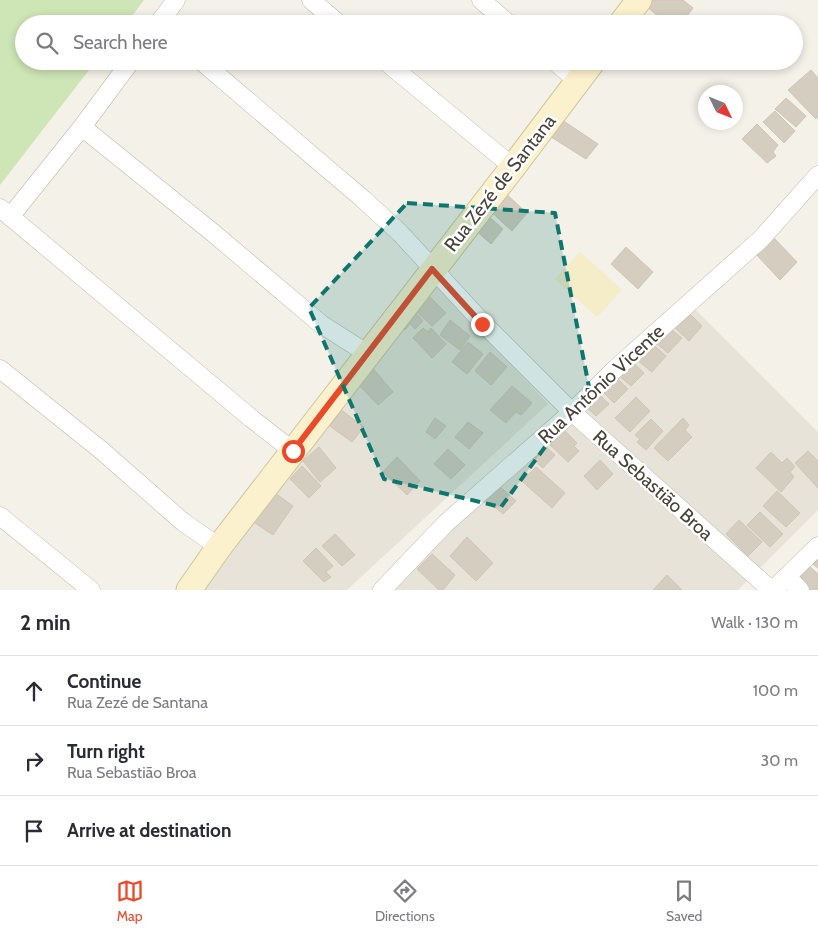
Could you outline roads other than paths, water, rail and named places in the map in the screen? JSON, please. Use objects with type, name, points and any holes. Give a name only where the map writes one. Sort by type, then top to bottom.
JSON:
[{"type":"main road","points":[[628,15],[639,0]]},
{"type":"main road","name":"Rua Zezé de Santana","points":[[188,590],[219,547],[586,70]]},
{"type":"street","points":[[165,15],[176,0]]},
{"type":"street","points":[[311,0],[329,15]]},
{"type":"street","points":[[481,0],[499,15]]},
{"type":"street","points":[[123,70],[82,127],[5,212],[252,419],[293,451]]},
{"type":"street","name":"Rua Sebastião Broa","points":[[211,70],[400,233],[482,324],[572,412],[772,590]]},
{"type":"street","points":[[396,70],[513,167]]},
{"type":"street","points":[[565,70],[578,81]]},
{"type":"street","points":[[82,127],[212,232],[321,324],[368,354]]},
{"type":"street","name":"Rua Antônio Vicente","points":[[382,590],[446,522],[572,412],[614,370],[761,240],[818,175]]},
{"type":"street","points":[[0,369],[101,450],[183,522],[219,547]]},
{"type":"street","points":[[0,516],[91,590]]},
{"type":"street","points":[[772,590],[818,546]]},
{"type":"street","points":[[787,576],[800,590]]}]
